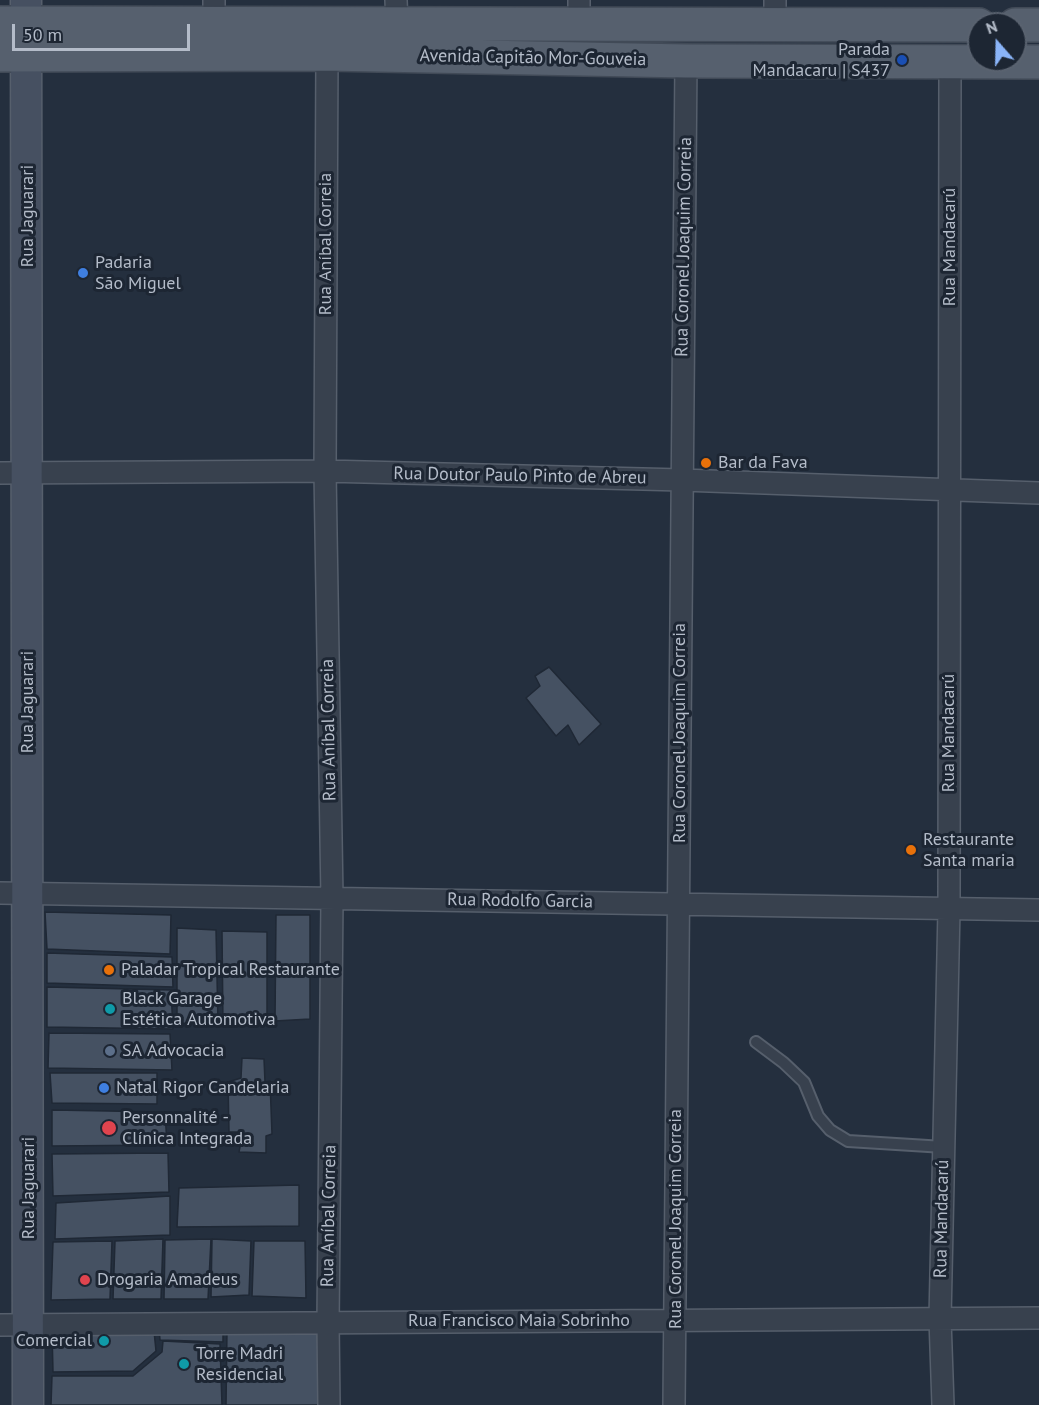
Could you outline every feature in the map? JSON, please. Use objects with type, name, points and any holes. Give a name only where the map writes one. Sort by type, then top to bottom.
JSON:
[{"type":"main road","name":"Avenida Capitão Mor-Gouveia","points":[[16,31],[214,12],[775,12],[967,24]]},
{"type":"main road","name":"Avenida Capitão Mor-Gouveia","points":[[16,31],[327,54],[686,61],[1039,62]]},
{"type":"main road","name":"Rua Jaguarari","points":[[16,31],[14,893],[29,1325],[28,1405]]},
{"type":"street","name":"Rua Aníbal Correia","points":[[327,54],[325,471],[332,898],[329,1405]]},
{"type":"street","name":"Rua Mandacarú","points":[[943,1405],[940,1319],[949,909],[950,60]]},
{"type":"street","name":"Rua Coronel Joaquim Correia","points":[[674,1405],[686,61]]},
{"type":"street","name":"Rua Doutor Paulo Pinto de Abreu","points":[[14,473],[325,471],[682,480],[1039,493]]},
{"type":"street","name":"Rua Rodolfo Garcia","points":[[14,893],[1039,910]]},
{"type":"street","name":"Rua Francisco Maia Sobrinho","points":[[0,1325],[1039,1318]]},
{"type":"lane","points":[[756,1042],[804,1082],[818,1116],[830,1130],[848,1141],[944,1147]]},
{"type":"building","points":[[549,667],[601,724],[579,745],[568,725],[556,736],[526,698],[540,686],[535,676]]},
{"type":"building","points":[[45,912],[171,915],[170,954],[47,949]]},
{"type":"building","points":[[276,915],[310,915],[310,1019],[275,1021]]},
{"type":"building","points":[[177,928],[216,930],[218,1024],[177,1023]]},
{"type":"building","points":[[222,931],[267,932],[267,1023],[223,1024]]},
{"type":"building","name":"Paladar Tropical Restaurante","points":[[47,953],[172,957],[173,987],[47,983]]},
{"type":"building","name":"Black Garage Estética Automotiva","points":[[47,987],[171,990],[173,1029],[47,1027]]},
{"type":"building","name":"SA Advocacia","points":[[49,1033],[170,1034],[172,1070],[48,1068]]},
{"type":"building","points":[[242,1058],[264,1059],[265,1082],[270,1081],[272,1134],[266,1136],[266,1153],[239,1152],[243,1132],[229,1132],[228,1082],[241,1078]]},
{"type":"building","name":"Natal Rigor Candelaria","points":[[50,1073],[157,1073],[157,1104],[52,1103]]},
{"type":"building","name":"Personnalité - Clínica Integrada","points":[[52,1110],[165,1112],[167,1145],[52,1146]]},
{"type":"building","points":[[168,1153],[169,1192],[53,1196],[52,1154]]},
{"type":"building","points":[[299,1185],[299,1226],[177,1227],[179,1188]]},
{"type":"building","points":[[170,1196],[170,1235],[55,1239],[56,1203]]},
{"type":"building","points":[[163,1239],[161,1299],[113,1299],[115,1241]]},
{"type":"building","points":[[211,1239],[208,1299],[164,1299],[165,1240]]},
{"type":"building","points":[[212,1239],[251,1241],[249,1295],[211,1297]]},
{"type":"building","points":[[112,1241],[110,1299],[51,1300],[53,1242]]},
{"type":"building","points":[[254,1241],[305,1241],[306,1298],[252,1296]]},
{"type":"building","points":[[159,1328],[223,1329],[223,1342],[160,1340]]},
{"type":"building","points":[[320,1328],[319,1405],[226,1405],[227,1330]]},
{"type":"building","name":"Comercial","points":[[52,1330],[154,1331],[156,1351],[133,1371],[53,1372]]},
{"type":"building","name":"Torre Madri Residencial","points":[[163,1341],[220,1344],[222,1405],[51,1405],[52,1376],[133,1376],[162,1352]]},
{"type":"place","name":"Parada Mandacaru | S437","points":[[902,60]]},
{"type":"place","name":"Padaria São Miguel","points":[[83,273]]},
{"type":"place","name":"Bar da Fava","points":[[706,463]]},
{"type":"place","name":"Restaurante Santa maria","points":[[911,850]]},
{"type":"place","name":"Paladar Tropical Restaurante","points":[[109,970]]},
{"type":"place","name":"Black Garage Estética Automotiva","points":[[110,1009]]},
{"type":"place","name":"SA Advocacia","points":[[110,1051]]},
{"type":"place","name":"Natal Rigor Candelaria","points":[[104,1088]]},
{"type":"place","name":"Personnalité - Clínica Integrada","points":[[109,1128]]},
{"type":"place","name":"Drogaria Amadeus","points":[[85,1280]]},
{"type":"place","name":"Comercial","points":[[104,1341]]},
{"type":"place","name":"Torre Madri Residencial","points":[[184,1364]]}]
